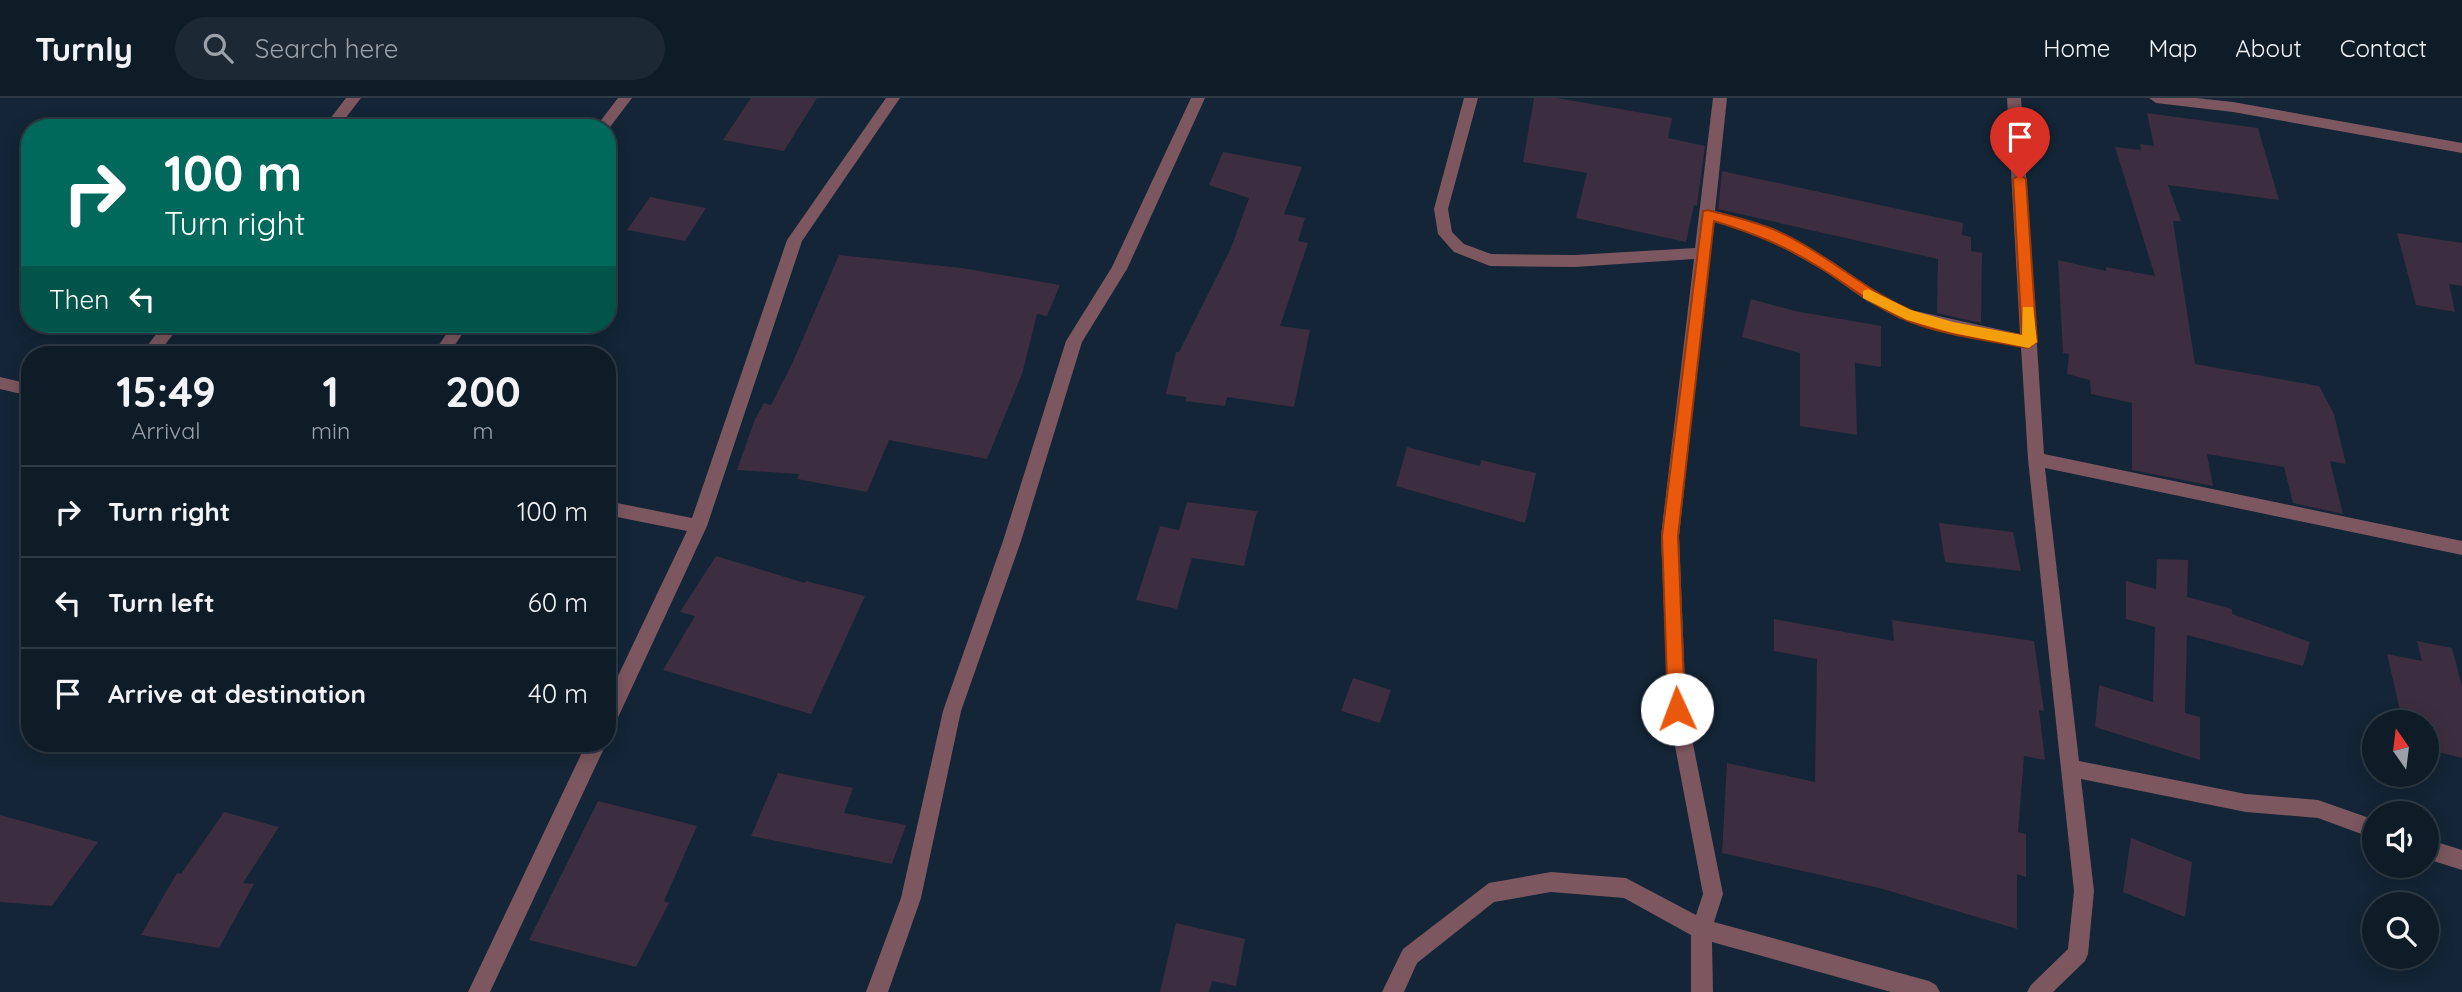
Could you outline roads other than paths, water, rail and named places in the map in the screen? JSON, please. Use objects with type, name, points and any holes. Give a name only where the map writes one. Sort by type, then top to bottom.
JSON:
[{"type":"street","points":[[337,119],[354,98]]},
{"type":"street","points":[[609,119],[625,98]]},
{"type":"street","points":[[616,701],[698,527],[795,240],[892,98]]},
{"type":"street","points":[[877,992],[911,898],[952,711],[1012,541],[1074,341],[1119,269],[1198,98]]},
{"type":"street","points":[[1471,98],[1441,209],[1445,234],[1459,248],[1490,260],[1575,261],[1703,253]]},
{"type":"street","points":[[1702,992],[1700,929],[1713,894],[1677,709],[1670,536],[1720,98]]},
{"type":"street","points":[[2014,98],[2036,459],[2084,891],[2078,954],[2038,992]]},
{"type":"street","points":[[2156,98],[2233,107],[2462,148]]},
{"type":"street","points":[[1708,214],[1769,233],[1828,266],[1872,297],[1907,315],[2029,342]]},
{"type":"street","points":[[0,383],[21,388]]},
{"type":"street","points":[[2036,459],[2462,548]]},
{"type":"street","points":[[616,510],[698,527]]},
{"type":"street","points":[[479,992],[592,752]]},
{"type":"street","points":[[2069,768],[2246,803],[2318,809],[2362,825]]},
{"type":"street","points":[[2439,853],[2462,860]]},
{"type":"street","points":[[1393,992],[1410,956],[1489,893],[1552,882],[1626,888],[1700,929],[1929,992]]}]
